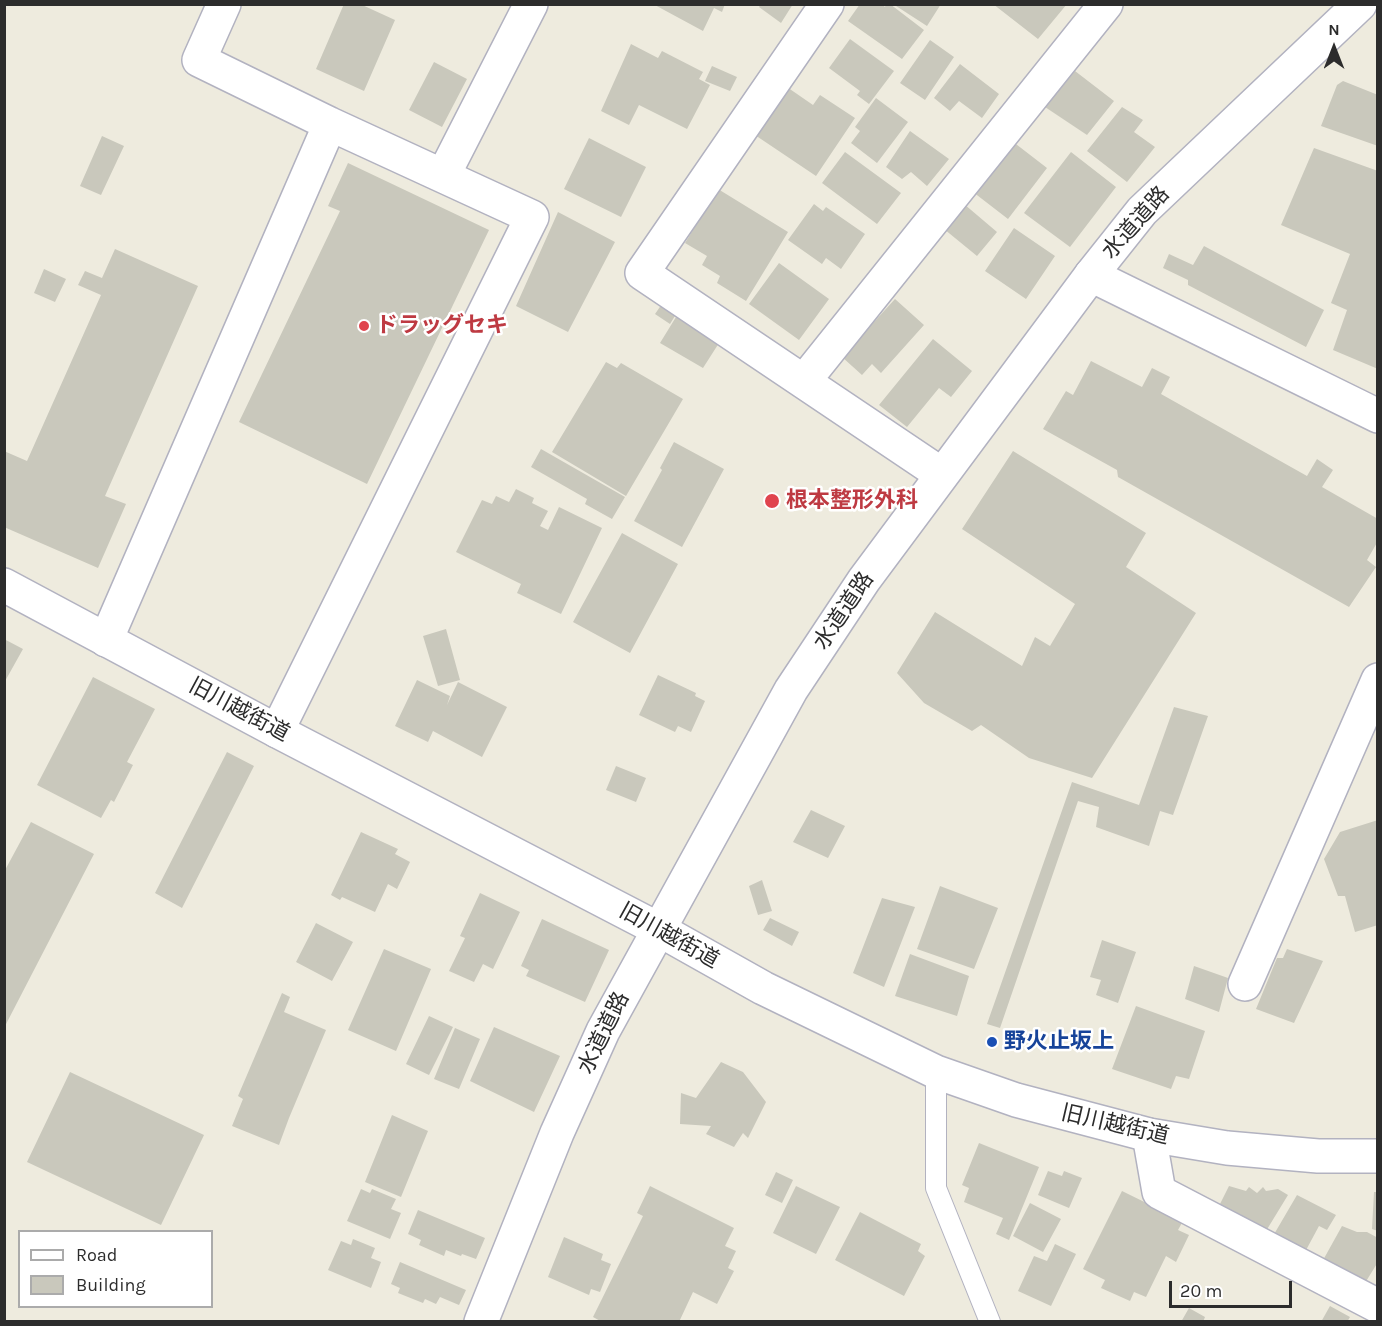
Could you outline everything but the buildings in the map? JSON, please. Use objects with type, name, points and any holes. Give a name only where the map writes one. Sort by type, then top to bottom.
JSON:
[{"type":"street","points":[[224,4],[199,60],[330,124],[532,217],[277,731]]},
{"type":"street","points":[[443,176],[531,4]]},
{"type":"street","points":[[827,4],[642,273],[941,474]]},
{"type":"street","points":[[804,381],[1106,4]]},
{"type":"street","name":"水道道路","points":[[481,1322],[557,1132],[598,1041],[791,690],[864,580],[1091,275],[1143,211],[1358,5]]},
{"type":"street","points":[[106,640],[330,124]]},
{"type":"street","points":[[1091,275],[1377,416]]},
{"type":"street","name":"旧川越街道","points":[[4,585],[277,731],[658,929],[763,988],[936,1072],[1016,1100],[1149,1135],[1227,1148],[1318,1156],[1377,1156]]},
{"type":"street","points":[[1245,984],[1377,680]]},
{"type":"street","points":[[1149,1135],[1159,1192],[1377,1306]]},
{"type":"lane","points":[[936,1072],[936,1188],[990,1322]]},
{"type":"place","name":"ドラッグセキ","points":[[364,326]]},
{"type":"place","name":"根本整形外科","points":[[772,501]]},
{"type":"place","name":"野火止坂上","points":[[992,1042]]}]
